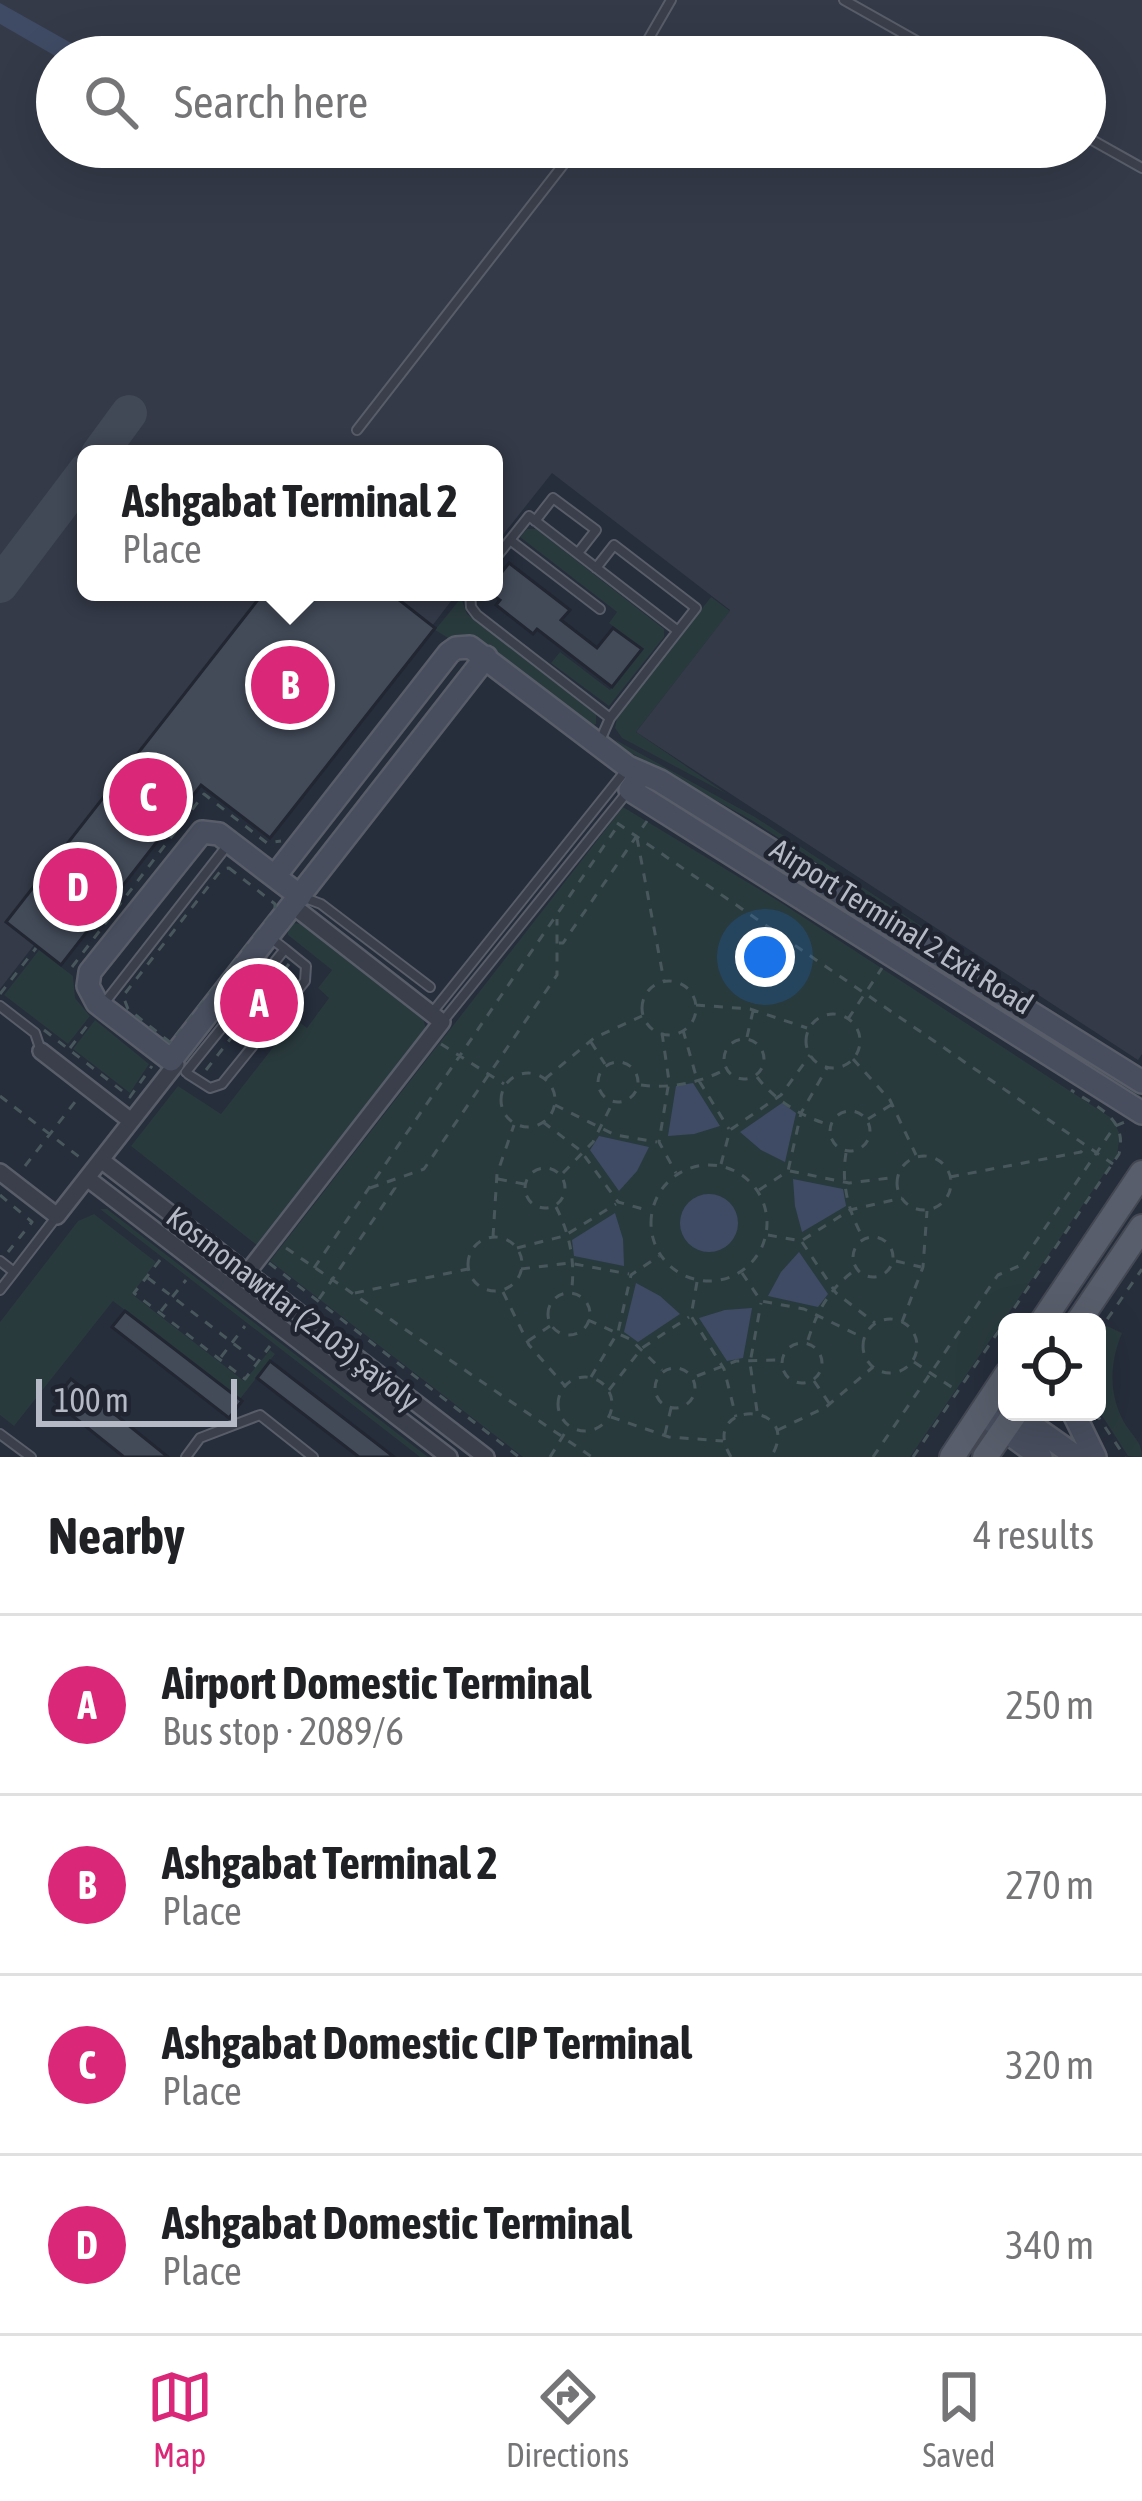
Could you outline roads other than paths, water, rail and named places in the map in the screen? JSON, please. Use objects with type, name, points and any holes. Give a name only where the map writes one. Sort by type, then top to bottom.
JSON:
[{"type":"main road","points":[[1048,1313],[1142,1173]]},
{"type":"main road","points":[[1084,1313],[1142,1227]]},
{"type":"main road","points":[[952,1457],[998,1417]]},
{"type":"main road","points":[[985,1457],[1000,1421]]},
{"type":"street","points":[[274,876],[448,653],[456,647],[470,647],[598,744],[634,785],[809,872],[1142,1082]]},
{"type":"street","points":[[0,1172],[57,1216],[277,942],[296,901],[486,657]]},
{"type":"street","name":"Airport Terminal 2 Exit Road","points":[[634,785],[1134,1116]]},
{"type":"street","points":[[178,1066],[95,1010],[90,972],[197,835],[215,831],[274,876],[296,901],[436,1018],[247,1273]]},
{"type":"street","points":[[41,1051],[131,1121]]},
{"type":"street","name":"Kosmonawtlar (2103) şaýoly","points":[[101,1160],[486,1457]]},
{"type":"street","name":"Kosmonawtlar (2103) şaýoly","points":[[87,1178],[448,1457]]},
{"type":"street","points":[[1011,1421],[1041,1457]]},
{"type":"street","points":[[1018,1421],[1076,1457]]},
{"type":"street","points":[[1077,1421],[1095,1457]]},
{"type":"lane","points":[[650,36],[670,0]]},
{"type":"lane","points":[[844,0],[908,36]]},
{"type":"lane","points":[[1106,148],[1142,168]]},
{"type":"lane","points":[[357,430],[561,168]]},
{"type":"lane","points":[[536,521],[554,498],[568,508],[596,530],[578,553]]},
{"type":"lane","points":[[503,549],[529,516],[678,631]]},
{"type":"lane","points":[[510,540],[600,609]]},
{"type":"lane","points":[[596,568],[614,544],[695,608],[610,718],[598,744]]},
{"type":"lane","points":[[471,601],[477,616],[610,718]]},
{"type":"lane","points":[[436,1018],[634,785]]},
{"type":"lane","points":[[436,1018],[634,785]]},
{"type":"lane","points":[[296,901],[321,904],[430,988]]},
{"type":"lane","points":[[178,1066],[210,1088],[222,1084],[304,981],[306,966],[277,942]]},
{"type":"lane","points":[[0,1006],[35,1033],[41,1051]]},
{"type":"lane","points":[[0,1290],[57,1216]]},
{"type":"lane","points":[[0,1261],[14,1272]]},
{"type":"lane","points":[[186,1457],[200,1438],[260,1415],[313,1457]]},
{"type":"lane","points":[[0,1434],[31,1457]]},
{"type":"water","points":[[0,3],[59,36],[36,36],[36,45],[0,24]]},
{"type":"water","points":[[693,1083],[720,1126],[668,1136],[676,1086]]},
{"type":"water","points":[[782,1103],[796,1113],[785,1162],[740,1132]]},
{"type":"water","points":[[599,1136],[649,1147],[637,1171],[619,1191],[590,1150]]},
{"type":"water","points":[[793,1179],[843,1189],[846,1206],[802,1232]]},
{"type":"water","points":[[709,1194],[730,1202],[738,1223],[730,1244],[709,1252],[688,1244],[680,1223],[688,1202]]},
{"type":"water","points":[[615,1213],[624,1266],[574,1256],[572,1240]]},
{"type":"water","points":[[799,1252],[828,1294],[818,1307],[768,1296]]},
{"type":"water","points":[[636,1283],[680,1314],[638,1342],[624,1332]]},
{"type":"water","points":[[752,1308],[743,1358],[727,1361],[699,1318]]},
{"type":"place","name":"Ashgabat Terminal 2","points":[[290,685]]},
{"type":"place","name":"Ashgabat Domestic CIP Terminal","points":[[148,797]]},
{"type":"place","name":"Ashgabat Domestic Terminal","points":[[78,887]]},
{"type":"place","name":"Airport Domestic Terminal","points":[[259,1003]]}]
